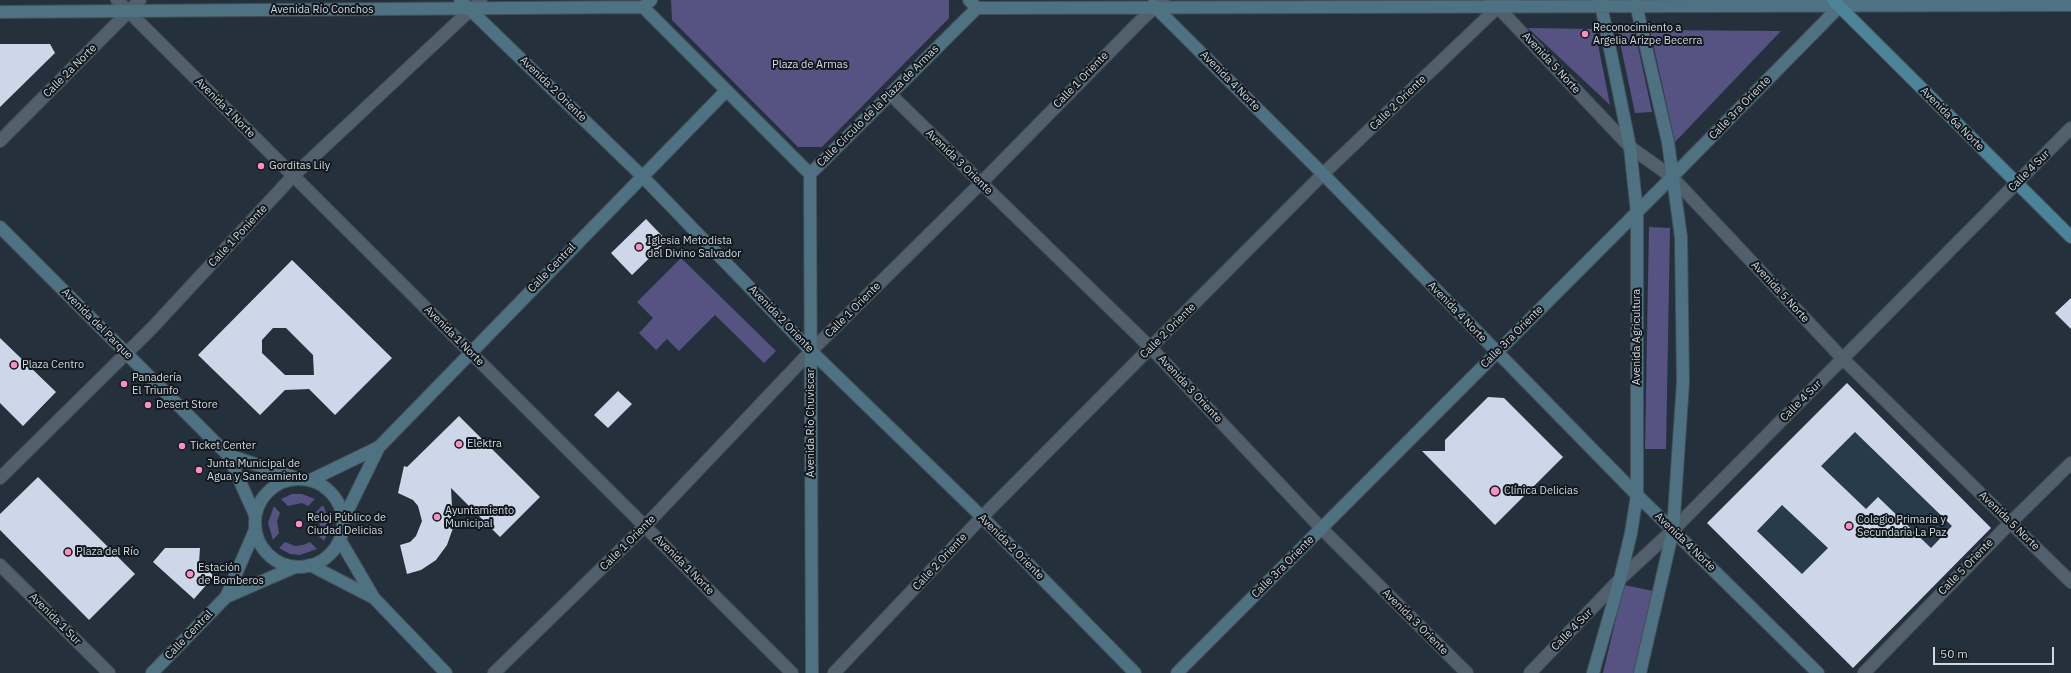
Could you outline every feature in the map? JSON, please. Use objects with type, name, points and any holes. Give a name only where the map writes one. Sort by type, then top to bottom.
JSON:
[{"type":"main road","name":"Avenida 2 Oriente","points":[[460,0],[642,176],[811,351],[982,517],[1135,673]]},
{"type":"main road","points":[[973,4],[1156,2],[1839,2],[2071,5]]},
{"type":"main road","name":"Avenida 4 Norte","points":[[1156,2],[1637,495],[1818,673]]},
{"type":"main road","name":"Calle 3ra Oriente","points":[[1176,673],[1637,213],[1839,2]]},
{"type":"main road","name":"Avenida 6a Norte","points":[[1839,2],[2071,237]]},
{"type":"main road","name":"Avenida Agricultura","points":[[1593,673],[1620,579],[1631,533],[1637,495],[1637,213],[1630,146],[1601,3]]},
{"type":"main road","points":[[1636,3],[1668,142],[1681,237],[1683,382],[1673,530],[1640,673]]},
{"type":"main road","name":"Avenida Río Conchos","points":[[0,12],[129,12],[169,10],[471,10],[647,4]]},
{"type":"main road","name":"Calle Círculo de la Plaza de Armas","points":[[647,4],[726,91],[810,174],[890,94],[973,4]]},
{"type":"main road","name":"Calle Central","points":[[379,447],[726,91]]},
{"type":"main road","name":"Avenida Río Chuviscar","points":[[810,174],[812,673]]},
{"type":"main road","name":"Avenida del Parque","points":[[0,227],[228,455]]},
{"type":"main road","points":[[311,480],[379,447]]},
{"type":"main road","points":[[226,597],[295,567],[310,566],[333,552],[340,540],[343,520],[379,447]]},
{"type":"main road","points":[[228,455],[297,478],[311,480],[323,486],[333,495],[340,507],[343,520]]},
{"type":"main road","points":[[228,455],[255,516]]},
{"type":"main road","points":[[295,567],[281,563],[268,555],[260,543],[255,530],[255,516],[258,504],[265,494],[285,480],[297,478]]},
{"type":"main road","points":[[226,597],[255,530]]},
{"type":"main road","points":[[340,540],[374,598],[446,673]]},
{"type":"main road","points":[[310,566],[374,598]]},
{"type":"main road","name":"Calle Central","points":[[152,673],[226,597]]},
{"type":"street","name":"Avenida 1 Norte","points":[[117,0],[792,673]]},
{"type":"street","name":"Calle 2a Norte","points":[[0,141],[140,0]]},
{"type":"street","name":"Calle 1 Poniente","points":[[0,478],[127,354],[293,176],[481,0]]},
{"type":"street","name":"Calle 2 Oriente","points":[[834,673],[982,517],[1495,3],[1512,0]]},
{"type":"street","name":"Calle 1 Oriente","points":[[494,673],[645,526],[811,351],[981,183],[1156,2]]},
{"type":"street","name":"Avenida 5 Norte","points":[[1495,3],[1630,146],[1672,177],[1843,359],[2071,582]]},
{"type":"street","name":"Avenida 3 Oriente","points":[[890,94],[1150,348],[1321,528],[1467,673]]},
{"type":"street","name":"Calle 4 Sur","points":[[1530,673],[1620,579],[1673,530],[2071,128]]},
{"type":"street","name":"Calle 5 Oriente","points":[[1864,673],[2010,523],[2071,464]]},
{"type":"street","name":"Avenida 1 Sur","points":[[0,565],[109,673]]},
{"type":"shaded area","name":"Colegio Primaria y Secundaria La Paz","points":[[1847,383],[1991,528],[1853,668],[1707,523]]},
{"type":"green space","name":"Plaza de Armas","points":[[671,0],[949,0],[949,18],[822,147],[798,147],[672,20]]},
{"type":"green space","points":[[1528,28],[1595,29],[1610,105]]},
{"type":"green space","points":[[1650,30],[1781,31],[1675,142]]},
{"type":"green space","points":[[1618,33],[1635,33],[1652,112],[1635,113]]},
{"type":"green space","points":[[1649,227],[1670,228],[1666,449],[1645,449]]},
{"type":"green space","points":[[681,258],[776,351],[764,363],[715,315],[679,351],[667,339],[656,350],[639,333],[653,318],[637,302]]},
{"type":"green space","points":[[292,494],[302,494],[315,499],[308,506],[302,503],[288,506],[281,499]]},
{"type":"green space","points":[[323,505],[329,520],[329,530],[324,541],[317,534],[320,524],[316,512]]},
{"type":"green space","points":[[274,506],[280,513],[277,521],[279,533],[273,540],[268,523]]},
{"type":"green space","points":[[285,542],[295,546],[310,542],[317,549],[300,555],[290,554],[279,548]]},
{"type":"green space","points":[[1624,585],[1653,591],[1634,673],[1603,673]]},
{"type":"building","points":[[0,44],[50,44],[55,53],[0,107]]},
{"type":"building","name":"Iglesia Metodista del Divino Salvador","points":[[646,219],[667,241],[632,275],[611,253]]},
{"type":"building","points":[[292,260],[392,358],[335,415],[309,389],[285,390],[260,415],[198,355]],"holes":[[[273,328],[286,328],[313,355],[314,375],[285,375],[262,353],[262,340]]]},
{"type":"building","points":[[2071,298],[2071,329],[2055,313]]},
{"type":"building","name":"Plaza Centro","points":[[0,338],[56,392],[23,426],[0,403]]},
{"type":"building","name":"Colegio Primaria y Secundaria La Paz","points":[[1847,383],[1991,528],[1853,668],[1707,523]],"holes":[[[1855,432],[1952,526],[1931,548],[1878,497],[1866,509],[1821,466]],[[1782,505],[1828,548],[1802,574],[1757,531]]]},
{"type":"building","points":[[618,391],[632,404],[608,428],[594,415]]},
{"type":"building","name":"Clínica Delicias","points":[[1488,397],[1504,398],[1563,457],[1495,525],[1422,451],[1445,451],[1445,440]]},
{"type":"building","points":[[459,416],[540,497],[500,537],[451,488],[453,528],[447,545],[436,560],[421,570],[407,574],[400,545],[410,542],[416,536],[422,521],[418,506],[413,500],[398,493],[404,466],[407,467]]},
{"type":"building","name":"Plaza del Río","points":[[38,477],[135,574],[89,620],[0,530],[0,514]]},
{"type":"building","name":"Estación de Bomberos","points":[[165,548],[200,548],[199,563],[214,576],[194,599],[153,562]]},
{"type":"place","name":"Reconocimiento a Argelia Arizpe Becerra","points":[[1585,34]]},
{"type":"place","name":"Gorditas Lily","points":[[261,166]]},
{"type":"place","name":"Iglesia Metodista del Divino Salvador","points":[[639,247]]},
{"type":"place","name":"Plaza Centro","points":[[14,365]]},
{"type":"place","name":"Panadería El Triunfo","points":[[124,384]]},
{"type":"place","name":"Desert Store","points":[[148,405]]},
{"type":"place","name":"Elektra","points":[[459,444]]},
{"type":"place","name":"Ticket Center","points":[[182,446]]},
{"type":"place","name":"Junta Municipal de Agua y Saneamiento","points":[[199,470]]},
{"type":"place","name":"Clínica Delicias","points":[[1495,491]]},
{"type":"place","name":"Ayuntamiento Municipal","points":[[437,517]]},
{"type":"place","name":"Reloj Público de Ciudad Delicias","points":[[299,524]]},
{"type":"place","name":"Colegio Primaria y Secundaria La Paz","points":[[1849,526]]},
{"type":"place","name":"Plaza del Río","points":[[68,552]]},
{"type":"place","name":"Estación de Bomberos","points":[[190,574]]}]
